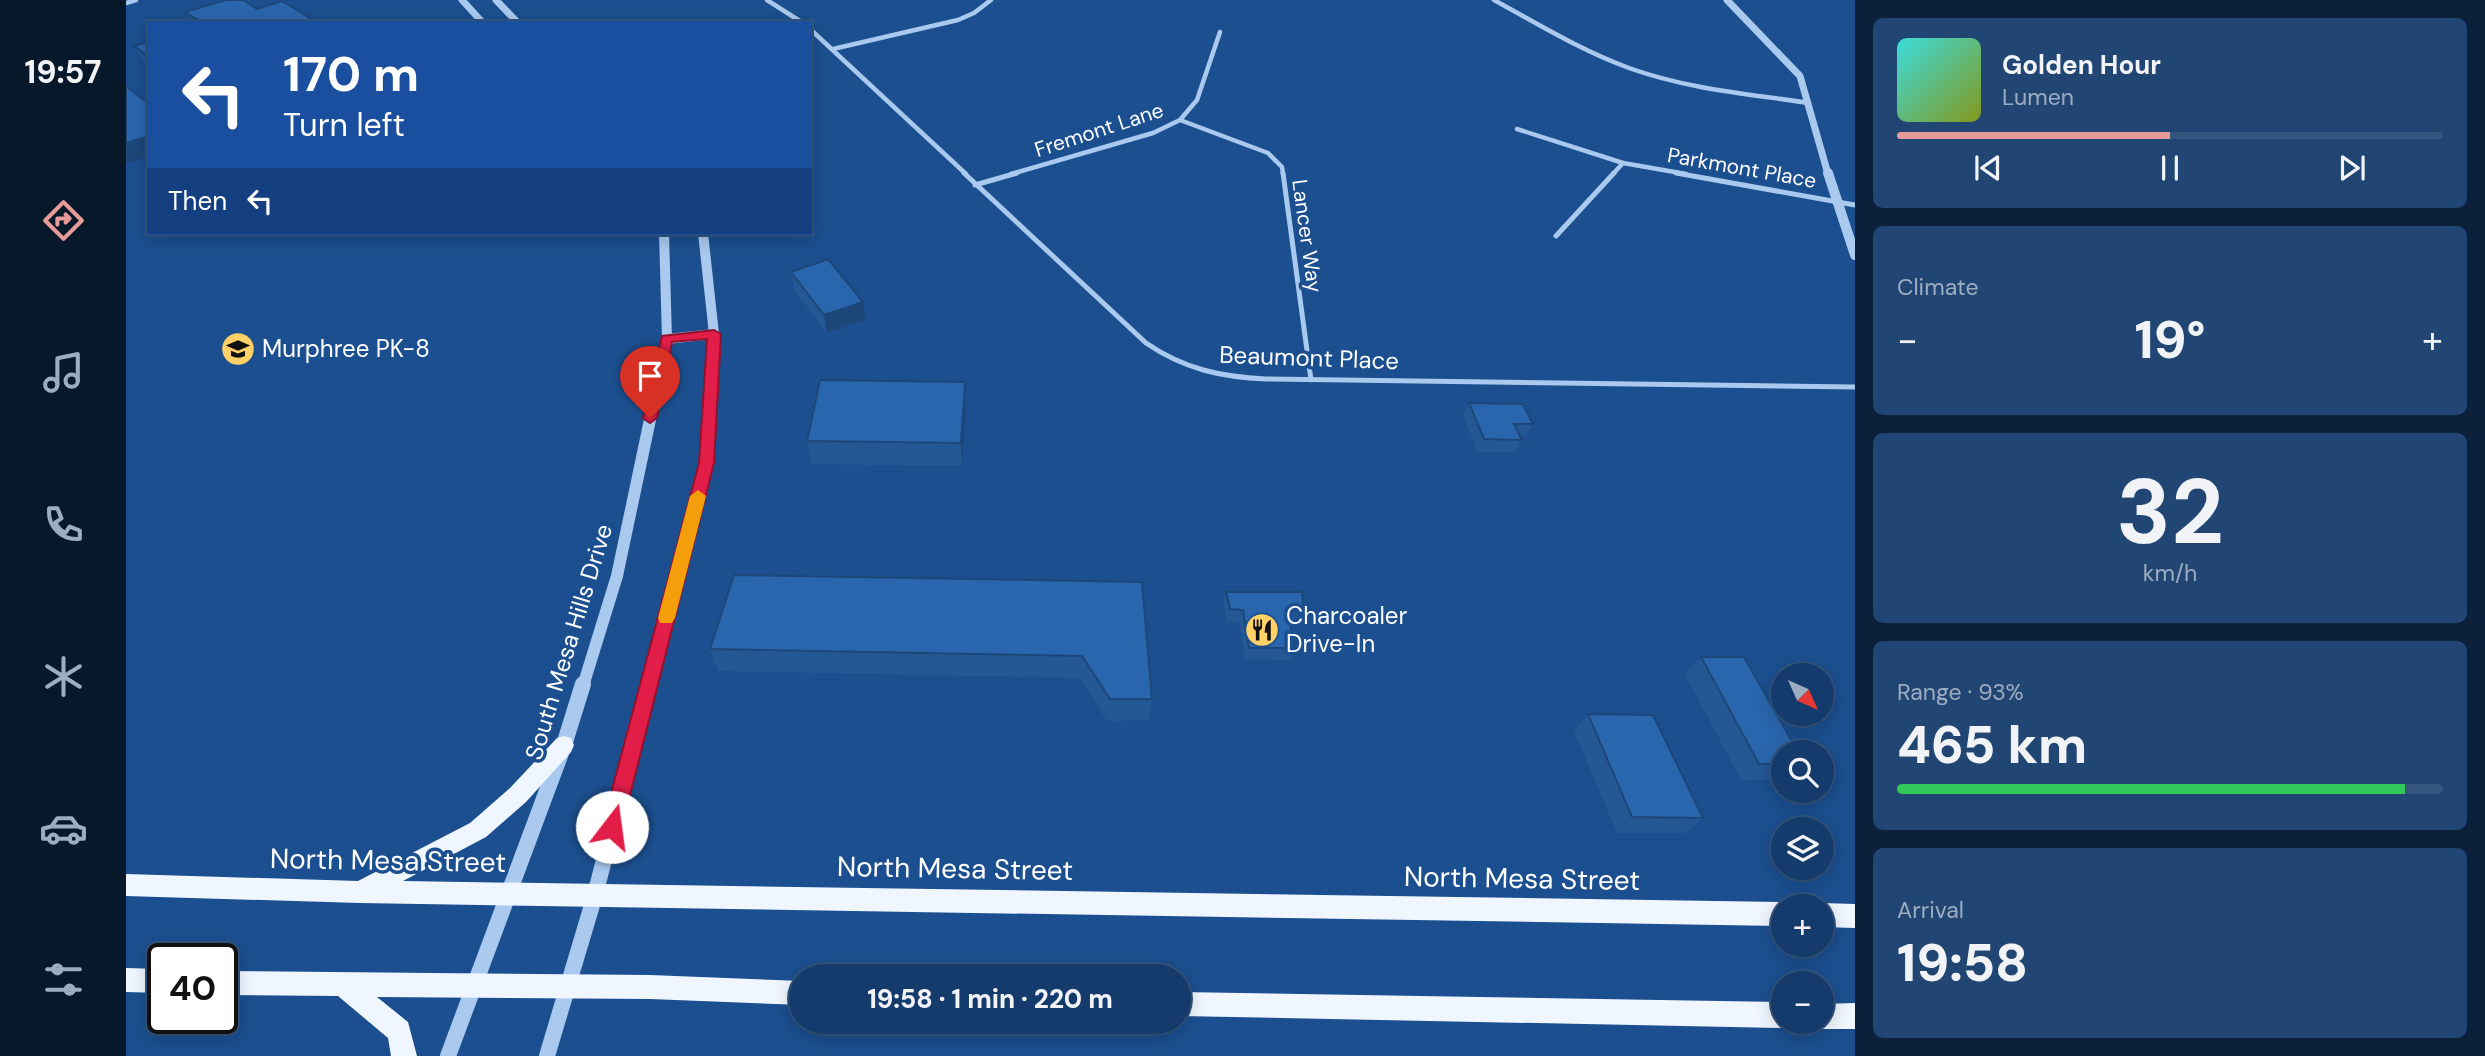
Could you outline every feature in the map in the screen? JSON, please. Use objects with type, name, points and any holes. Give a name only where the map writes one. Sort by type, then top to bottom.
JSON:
[{"type":"main road","points":[[360,892],[478,830],[518,795],[564,745]]},
{"type":"main road","name":"North Mesa Street","points":[[126,885],[360,892],[1771,914]]},
{"type":"main road","points":[[1834,915],[1855,916]]},
{"type":"main road","points":[[126,980],[147,981]]},
{"type":"main road","points":[[238,983],[568,986],[789,993]]},
{"type":"main road","points":[[345,986],[399,1031],[404,1056]]},
{"type":"main road","points":[[1191,1004],[1771,1015]]},
{"type":"main road","points":[[1834,1016],[1855,1016]]},
{"type":"street","points":[[126,3],[135,0]]},
{"type":"street","points":[[462,0],[481,21]]},
{"type":"street","points":[[496,0],[516,21]]},
{"type":"street","points":[[767,0],[800,21]]},
{"type":"street","points":[[833,50],[958,20],[974,13],[991,0]]},
{"type":"street","points":[[1494,0],[1591,52],[1631,69],[1678,81],[1810,103]]},
{"type":"street","points":[[1727,0],[1790,62],[1800,76],[1810,103],[1836,201],[1855,255]]},
{"type":"street","name":"Beaumont Place","points":[[812,31],[975,185],[1163,356],[1184,367],[1209,374],[1311,380],[1855,387]]},
{"type":"street","name":"Fremont Lane","points":[[975,185],[1153,133],[1180,120],[1197,100],[1220,32]]},
{"type":"street","name":"Lancer Way","points":[[1180,120],[1268,153],[1282,167],[1311,380]]},
{"type":"street","name":"Parkmont Place","points":[[1517,129],[1623,163],[1855,205]]},
{"type":"street","points":[[1556,236],[1623,163]]},
{"type":"street","name":"South Mesa Hills Drive","points":[[448,1056],[564,745],[617,576],[667,339],[664,235]]},
{"type":"street","points":[[547,1056],[595,895],[706,463],[714,334],[703,235]]},
{"type":"street","points":[[667,339],[714,334]]},
{"type":"building","points":[[226,0],[243,0],[257,9],[282,1],[315,21],[189,21],[196,19],[185,12]]},
{"type":"building","points":[[147,43],[147,56],[134,46]]},
{"type":"building","points":[[126,86],[147,102],[147,137],[126,143]]},
{"type":"building","points":[[828,259],[863,302],[824,315],[791,272]]},
{"type":"building","points":[[820,380],[965,382],[961,443],[807,441]]},
{"type":"building","points":[[1469,403],[1523,404],[1533,424],[1514,424],[1522,440],[1484,439]]},
{"type":"building","points":[[734,575],[1142,582],[1152,699],[1110,699],[1082,656],[710,649]]},
{"type":"building","name":"Charcoaler Drive-In","points":[[1226,592],[1302,592],[1304,611],[1287,611],[1295,648],[1249,648],[1243,610],[1230,609]]},
{"type":"building","points":[[1701,657],[1744,657],[1771,704],[1771,726],[1783,726],[1791,740],[1771,740],[1771,764],[1759,764]]},
{"type":"building","points":[[1588,714],[1653,715],[1703,818],[1632,817]]},
{"type":"slow traffic","points":[[666,618],[698,496]]},
{"type":"place","name":"Murphree PK-8","points":[[238,349]]},
{"type":"place","name":"Charcoaler Drive-In","points":[[1262,630]]},
{"type":"route","points":[[612,827],[706,463],[714,334],[667,339],[650,418]]}]
